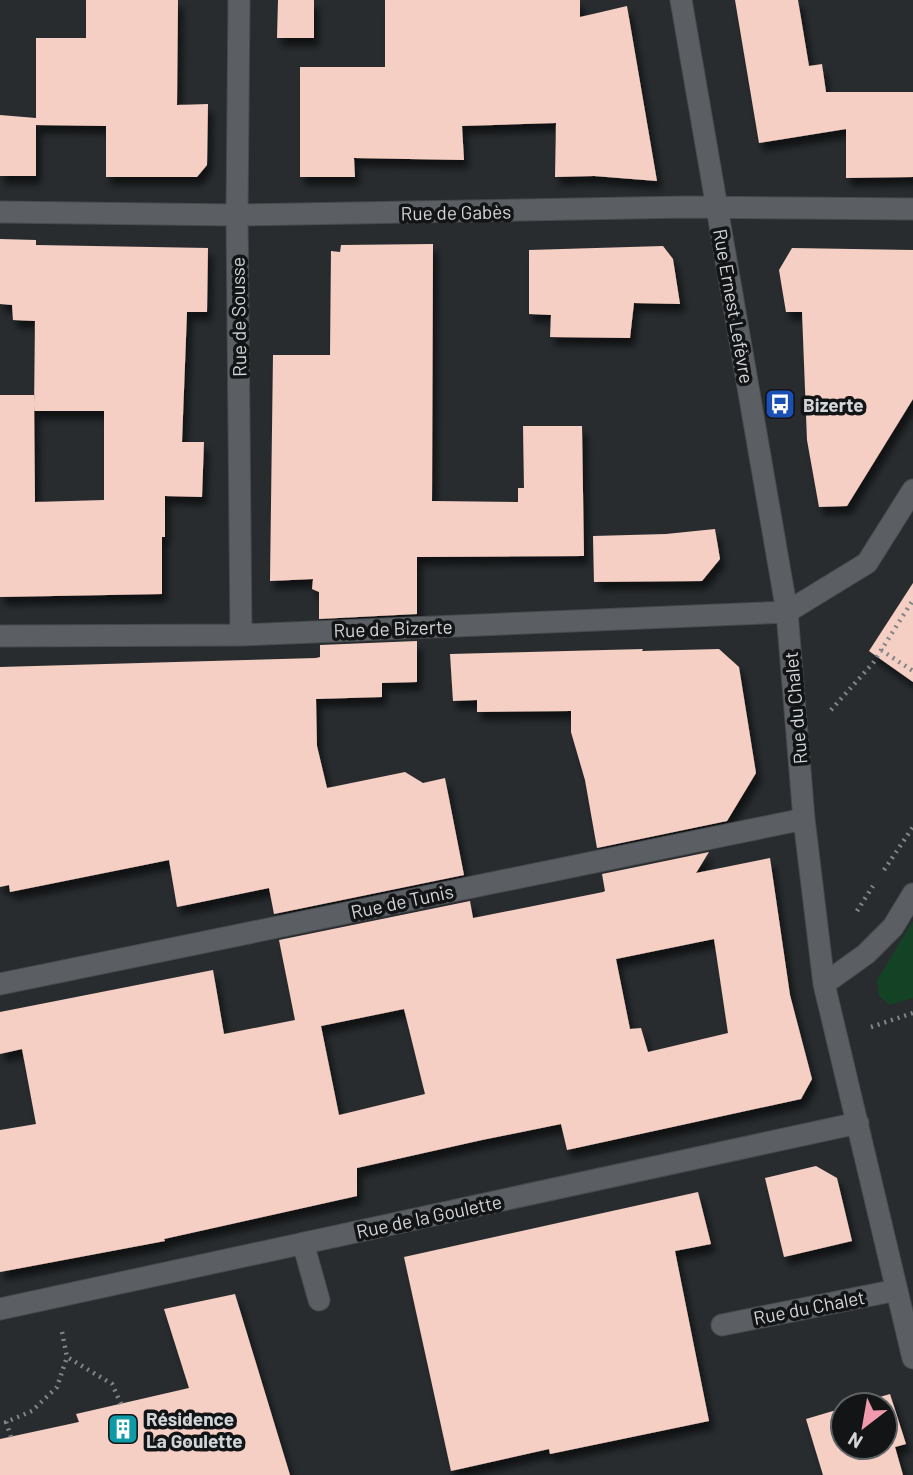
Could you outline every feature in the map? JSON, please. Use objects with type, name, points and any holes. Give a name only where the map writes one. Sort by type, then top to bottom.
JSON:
[{"type":"street","name":"Rue de Sousse","points":[[239,0],[237,215],[241,635]]},
{"type":"street","name":"Rue Ernest Lefèvre","points":[[681,0],[787,612]]},
{"type":"street","name":"Rue de Gabès","points":[[0,212],[237,215],[717,207],[913,209]]},
{"type":"street","points":[[787,612],[867,563],[913,490]]},
{"type":"street","name":"Rue de Bizerte","points":[[0,636],[241,635],[787,612]]},
{"type":"street","name":"Rue du Chalet","points":[[787,612],[804,819],[822,974],[913,1359]]},
{"type":"street","name":"Rue de Tunis","points":[[0,984],[804,819]]},
{"type":"street","points":[[822,974],[866,954],[893,927],[913,894]]},
{"type":"street","name":"Rue de la Goulette","points":[[0,1309],[858,1123]]},
{"type":"street","points":[[303,1243],[319,1300]]},
{"type":"street","name":"Rue du Chalet","points":[[722,1325],[897,1290]]},
{"type":"path","points":[[798,748],[873,663],[913,600]]},
{"type":"path","points":[[881,650],[913,671]]},
{"type":"path","points":[[882,873],[913,827]]},
{"type":"path","points":[[822,974],[875,884]]},
{"type":"path","points":[[838,1042],[881,1023],[913,1013]]},
{"type":"path","points":[[11,1437],[3,1423],[32,1411],[57,1387],[67,1357],[53,1297]]},
{"type":"path","points":[[67,1357],[112,1384],[121,1404]]},
{"type":"green space","points":[[913,921],[913,998],[890,1005],[879,996],[877,980]]},
{"type":"building","points":[[86,0],[178,0],[177,105],[208,104],[207,165],[197,177],[106,177],[106,126],[36,125],[36,38],[86,38]]},
{"type":"building","points":[[278,0],[314,0],[314,38],[277,38]]},
{"type":"building","points":[[385,0],[580,0],[580,17],[627,6],[657,181],[594,176],[555,177],[556,123],[462,126],[464,160],[354,158],[355,177],[300,177],[300,67],[385,67]]},
{"type":"building","points":[[735,0],[798,0],[809,66],[822,64],[826,92],[913,92],[913,177],[846,178],[846,129],[759,143]]},
{"type":"building","points":[[0,115],[36,118],[36,176],[0,176]]},
{"type":"building","points":[[0,239],[36,240],[36,245],[208,248],[207,312],[187,312],[182,442],[204,442],[202,497],[165,496],[162,594],[0,597],[0,395],[34,395],[34,404],[35,321],[13,320],[12,305],[0,304]],"holes":[[[34,411],[104,411],[104,500],[35,502]]]},
{"type":"building","points":[[433,244],[432,501],[518,502],[518,488],[524,488],[523,426],[582,426],[584,556],[417,557],[417,614],[319,619],[319,592],[312,589],[313,579],[270,581],[273,355],[330,355],[331,251],[340,252],[341,245]]},
{"type":"building","points":[[663,246],[673,259],[680,304],[634,303],[630,338],[550,337],[551,315],[529,314],[529,250]]},
{"type":"building","points":[[792,248],[913,250],[913,399],[847,506],[819,507],[807,440],[802,312],[786,312],[779,270]]},
{"type":"building","points":[[715,529],[720,559],[702,581],[594,582],[593,536],[666,534]]},
{"type":"building","points":[[913,583],[913,682],[869,651]]},
{"type":"building","points":[[417,641],[417,682],[382,683],[382,697],[316,699],[317,746],[327,788],[405,772],[423,783],[445,778],[464,875],[274,914],[269,888],[177,907],[169,860],[10,892],[9,885],[0,887],[0,667],[316,658],[320,657],[320,645]]},
{"type":"building","points":[[643,649],[642,651],[719,649],[739,667],[756,773],[727,821],[597,848],[585,780],[571,732],[571,711],[477,712],[477,700],[453,701],[450,654]]},
{"type":"building","points":[[709,852],[696,873],[770,858],[790,995],[812,1079],[801,1099],[567,1150],[561,1124],[482,1140],[357,1168],[357,1196],[164,1239],[165,1241],[0,1272],[0,1130],[36,1124],[22,1049],[0,1054],[0,1012],[213,970],[224,1034],[295,1020],[279,940],[470,901],[473,918],[603,892],[602,874]],"holes":[[[714,939],[728,1033],[648,1052],[641,1028],[630,1029],[616,959]],[[404,1009],[425,1094],[339,1115],[321,1026]]]},
{"type":"building","points":[[816,1166],[837,1178],[852,1241],[784,1257],[765,1178]]},
{"type":"building","points":[[698,1192],[711,1244],[675,1251],[709,1421],[550,1454],[549,1449],[451,1471],[404,1257]]},
{"type":"building","points":[[235,1294],[290,1475],[0,1475],[0,1439],[79,1422],[76,1414],[189,1388],[164,1309]]},
{"type":"building","points":[[829,1412],[829,1461],[899,1461],[903,1475],[823,1475],[806,1419]]},
{"type":"building","points":[[899,1422],[906,1444],[899,1446]]},
{"type":"place","name":"Bizerte","points":[[780,404]]},
{"type":"place","name":"Résidence La Goulette","points":[[123,1429]]}]
